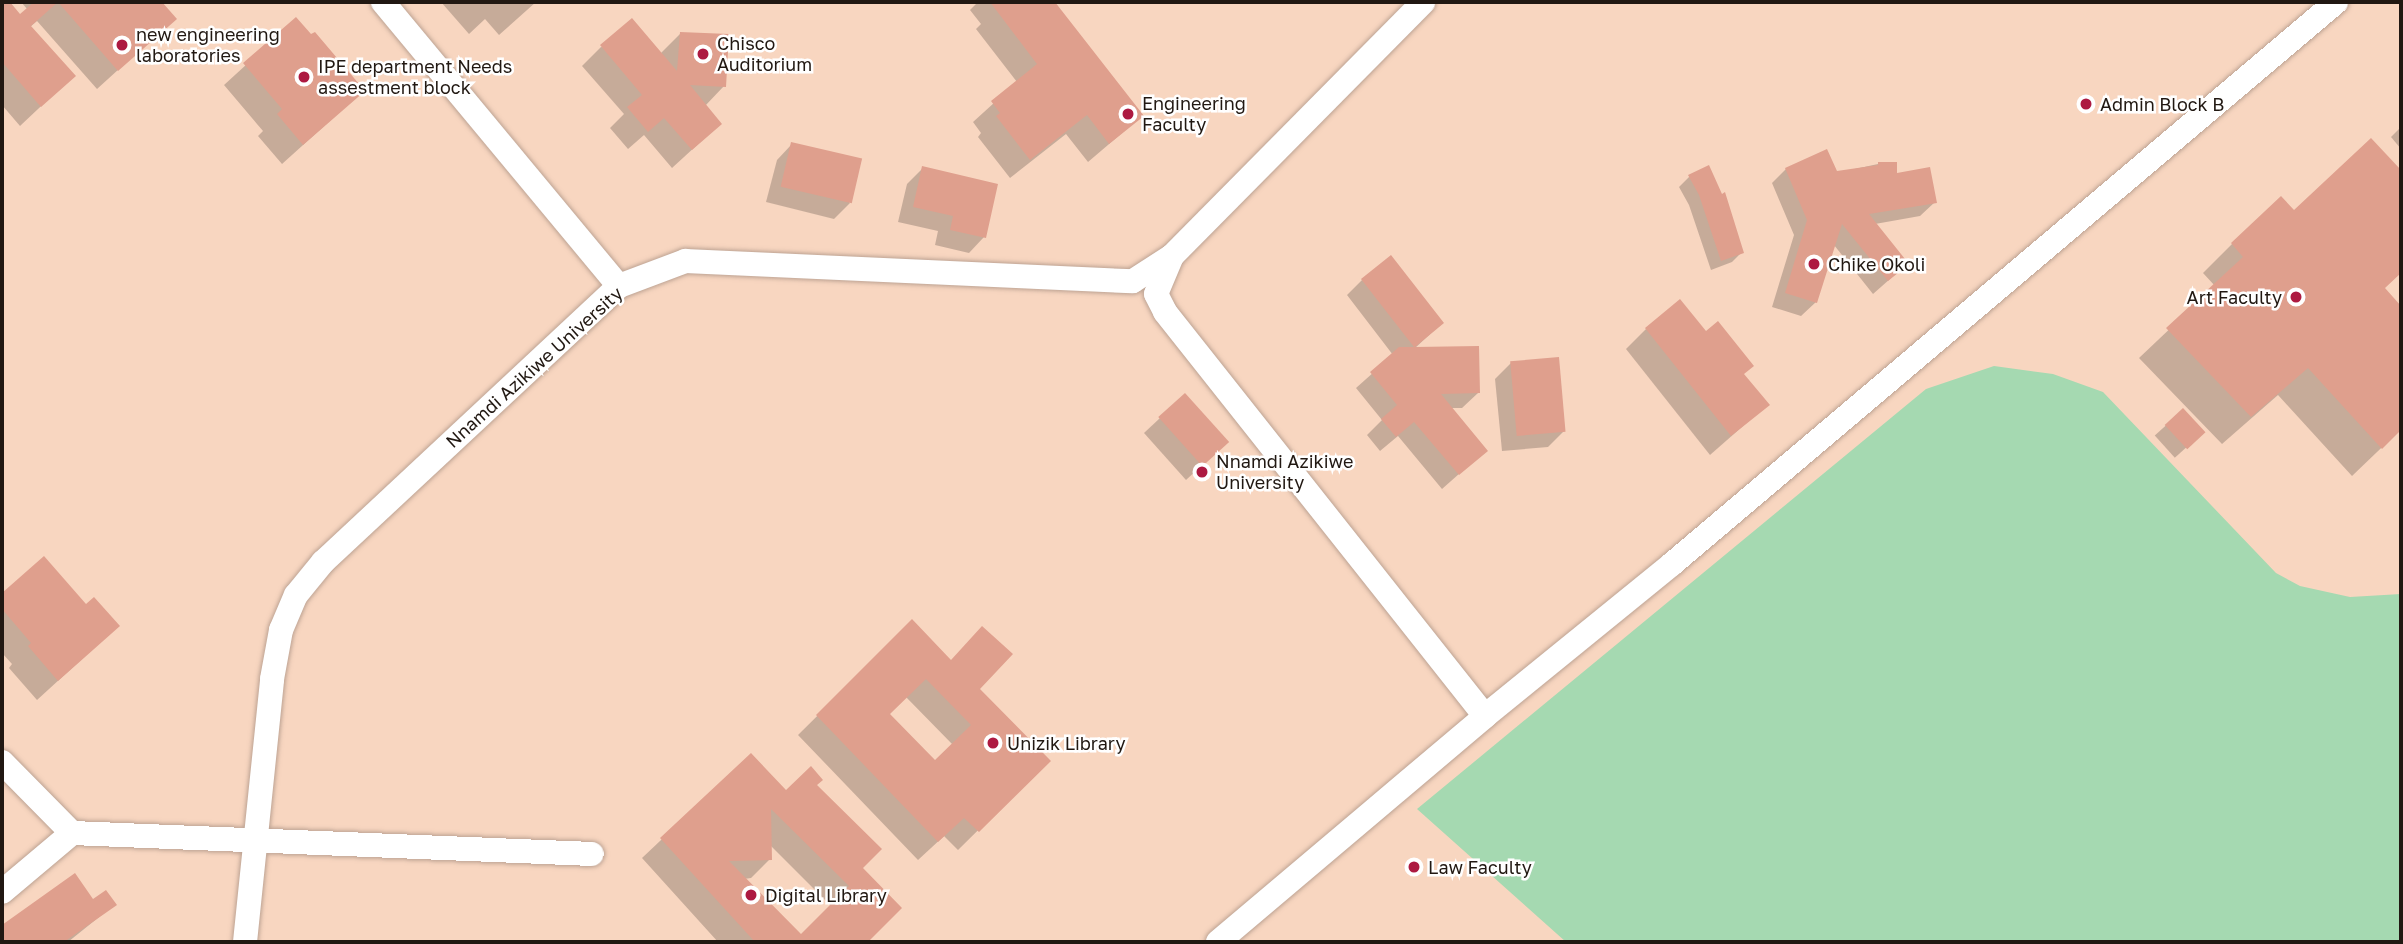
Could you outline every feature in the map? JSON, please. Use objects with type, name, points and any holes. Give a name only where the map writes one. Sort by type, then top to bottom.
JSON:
[{"type":"street","points":[[383,2],[619,286]]},
{"type":"street","points":[[1423,2],[1171,256],[1133,281],[1156,294],[1176,328],[1485,716]]},
{"type":"street","points":[[1218,942],[1485,716],[1672,564],[2336,2]]},
{"type":"street","points":[[1156,294],[1171,256]]},
{"type":"street","name":"Nnamdi Azikiwe University","points":[[246,942],[272,679],[281,630],[296,595],[323,562],[619,286],[685,261],[1133,281]]},
{"type":"street","points":[[2,762],[72,833]]},
{"type":"street","points":[[2,892],[72,833],[255,838],[592,854]]},
{"type":"street","points":[[1243,942],[1266,900]]},
{"type":"shaded area","name":"Nnamdi Azikiwe University","points":[[2,2],[2401,2],[2401,942],[2,942]]},
{"type":"green space","points":[[1994,366],[2053,374],[2103,392],[2276,573],[2300,586],[2350,597],[2401,594],[2401,942],[1566,942],[1417,809],[1926,389]]},
{"type":"building","points":[[2,2],[10,2],[20,14],[34,2],[58,2],[31,26],[76,76],[41,107],[2,62]]},
{"type":"building","name":"new engineering laboratories","points":[[58,2],[162,2],[177,19],[118,71]]},
{"type":"building","points":[[990,2],[1055,2],[1144,116],[1109,144],[1087,115],[1030,160],[996,116],[1000,113],[991,101],[1037,64]]},
{"type":"building","name":"IPE department Needs assestment block","points":[[296,17],[311,34],[315,32],[365,91],[303,145],[277,114],[282,109],[243,63]]},
{"type":"building","points":[[632,18],[677,71],[680,32],[729,34],[726,87],[690,85],[722,124],[692,150],[664,118],[648,132],[627,107],[642,95],[600,45]]},
{"type":"building","name":"Art Faculty","points":[[2371,138],[2401,170],[2401,273],[2385,288],[2401,306],[2401,430],[2382,449],[2308,368],[2251,417],[2166,328],[2243,257],[2231,243],[2281,196],[2294,210]]},
{"type":"building","points":[[791,142],[862,158],[852,203],[781,187]]},
{"type":"building","points":[[1827,149],[1837,171],[1878,165],[1878,162],[1897,162],[1897,173],[1930,167],[1937,203],[1869,214],[1909,264],[1888,281],[1842,224],[1817,303],[1785,293],[1807,220],[1785,168]]},
{"type":"building","points":[[1709,165],[1722,194],[1725,192],[1744,253],[1721,261],[1699,195],[1688,175]]},
{"type":"building","points":[[922,166],[998,184],[986,238],[950,230],[953,216],[913,207]]},
{"type":"building","points":[[1391,255],[1444,323],[1415,347],[1479,346],[1480,393],[1441,394],[1488,451],[1459,475],[1414,422],[1396,437],[1381,419],[1397,405],[1370,372],[1399,347],[1414,347],[1361,279]]},
{"type":"building","points":[[1680,299],[1706,331],[1718,321],[1754,366],[1744,374],[1770,405],[1731,436],[1645,328]]},
{"type":"building","points":[[1559,357],[1566,432],[1517,436],[1510,361]]},
{"type":"building","points":[[1185,393],[1229,442],[1202,466],[1158,417]]},
{"type":"building","points":[[2183,408],[2206,432],[2187,449],[2165,425]]},
{"type":"building","points":[[44,556],[86,604],[94,597],[120,626],[58,681],[28,646],[31,643],[2,609],[2,593]]},
{"type":"building","name":"Unizik Library","points":[[912,619],[951,660],[982,626],[1013,654],[980,689],[1051,761],[979,832],[964,818],[938,842],[816,715]],"holes":[[[926,679],[971,725],[935,760],[890,714]]]},
{"type":"building","points":[[751,753],[786,790],[811,766],[823,780],[817,785],[882,849],[863,868],[902,908],[868,942],[755,942],[660,838]],"holes":[[[771,809],[849,886],[801,934],[729,861],[772,860]]]},
{"type":"building","points":[[75,873],[93,899],[106,890],[117,905],[64,942],[6,942],[2,937],[2,925]]},
{"type":"place","name":"new engineering laboratories","points":[[122,45]]},
{"type":"place","name":"Chisco Auditorium","points":[[703,54]]},
{"type":"place","name":"IPE department Needs assestment block","points":[[304,77]]},
{"type":"place","name":"Admin Block B","points":[[2086,104]]},
{"type":"place","name":"Engineering Faculty","points":[[1128,114]]},
{"type":"place","name":"Chike Okoli","points":[[1814,264]]},
{"type":"place","name":"Art Faculty","points":[[2296,297]]},
{"type":"place","name":"Nnamdi Azikiwe University","points":[[1202,472]]},
{"type":"place","name":"Unizik Library","points":[[993,743]]},
{"type":"place","name":"Law Faculty","points":[[1414,867]]},
{"type":"place","name":"Digital Library","points":[[751,895]]}]
